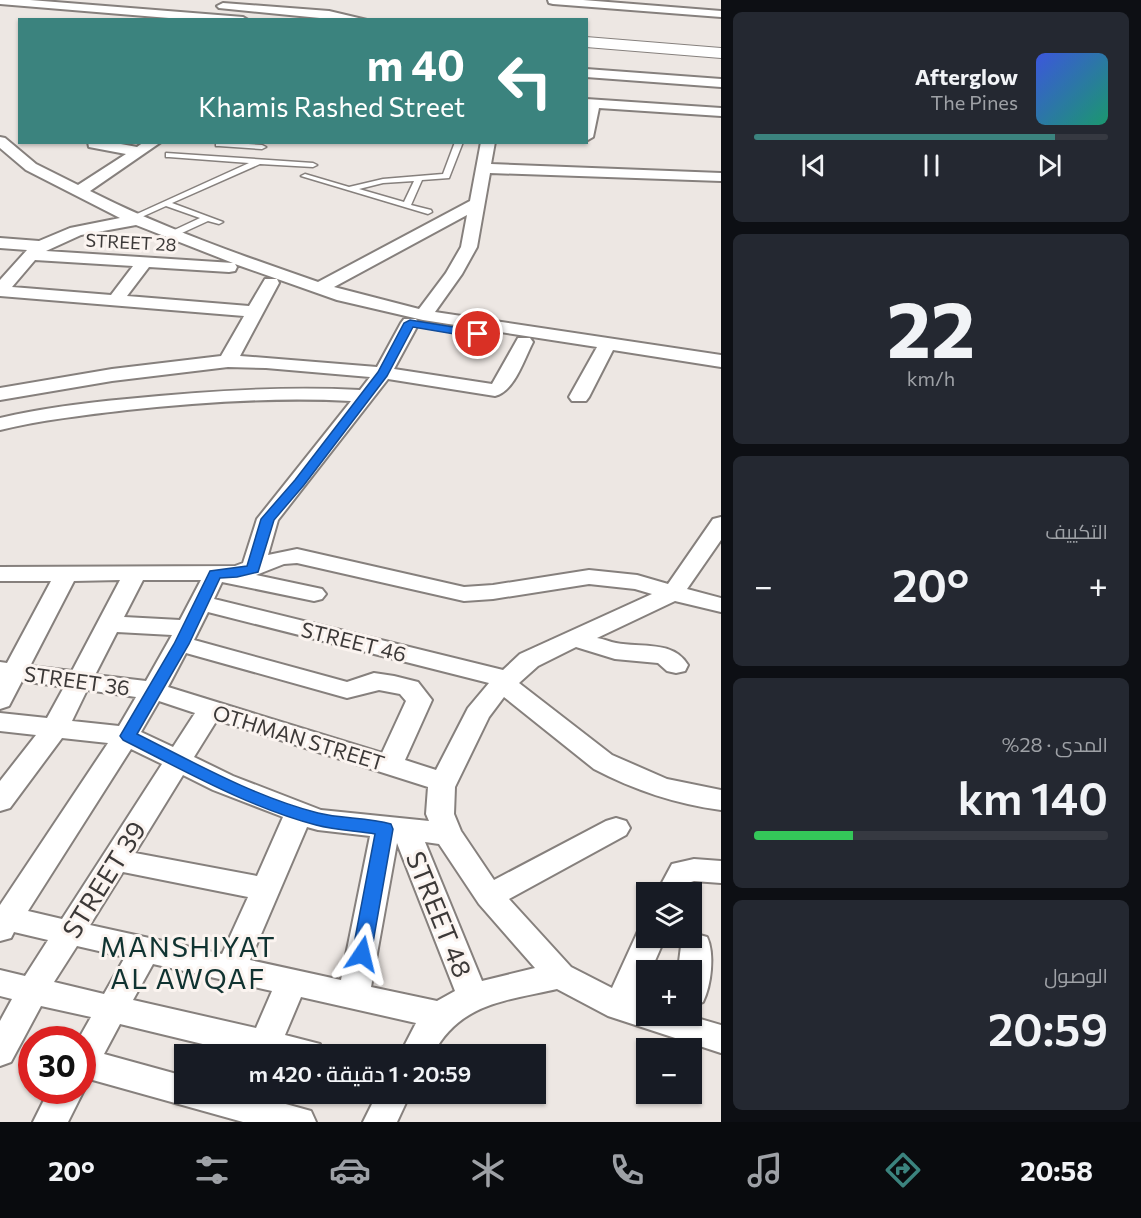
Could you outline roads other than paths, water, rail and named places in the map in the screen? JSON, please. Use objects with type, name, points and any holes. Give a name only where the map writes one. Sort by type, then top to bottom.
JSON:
[{"type":"main road","points":[[588,35],[714,54]]},
{"type":"main road","points":[[588,44],[714,54]]},
{"type":"street","points":[[258,8],[271,0]]},
{"type":"street","points":[[295,11],[312,0]]},
{"type":"street","points":[[0,2],[216,18]]},
{"type":"street","points":[[209,5],[238,3],[258,8],[295,11],[346,11],[358,18]]},
{"type":"street","points":[[553,4],[623,3],[721,14]]},
{"type":"street","points":[[588,73],[721,83]]},
{"type":"street","points":[[588,120],[590,103],[721,112]]},
{"type":"street","points":[[0,141],[21,160],[129,220],[229,267],[318,300],[524,342],[721,361]]},
{"type":"street","points":[[94,144],[140,152]]},
{"type":"street","points":[[78,192],[151,144]]},
{"type":"street","points":[[253,569],[268,519],[366,396],[416,319],[463,260],[473,236],[488,144]]},
{"type":"street","points":[[580,172],[586,144]]},
{"type":"street","points":[[0,159],[35,182],[129,220],[319,288],[416,319],[605,349],[721,373]]},
{"type":"street","points":[[483,168],[721,177]]},
{"type":"street","points":[[319,288],[478,203]]},
{"type":"street","points":[[0,291],[36,251],[62,236],[129,220]]},
{"type":"street","name":"STREET 28","points":[[0,243],[36,251],[144,263],[229,267]]},
{"type":"street","points":[[116,300],[144,263]]},
{"type":"street","points":[[228,362],[271,284]]},
{"type":"street","points":[[0,291],[254,312]]},
{"type":"street","points":[[0,394],[112,375],[228,362],[266,362],[383,373],[495,390],[499,388],[524,342]]},
{"type":"street","points":[[579,397],[605,349]]},
{"type":"street","points":[[0,424],[44,415],[244,393],[312,392],[366,396]]},
{"type":"street","points":[[636,1011],[619,1007],[560,976],[489,896],[448,834],[440,814],[439,800],[444,782],[477,714],[489,697],[505,681],[528,660],[673,593],[721,524]]},
{"type":"street","points":[[0,574],[237,573],[281,558],[306,556],[464,594],[493,592],[589,577],[637,582],[721,605]]},
{"type":"street","points":[[0,801],[55,728],[135,573]]},
{"type":"street","points":[[0,700],[7,671],[65,574]]},
{"type":"street","points":[[215,574],[314,594]]},
{"type":"street","points":[[215,574],[185,636],[128,736],[2,922],[145,949],[443,1016]]},
{"type":"street","name":"STREET 46","points":[[201,603],[505,681]]},
{"type":"street","points":[[110,624],[185,636],[346,690],[358,689],[368,682],[377,681],[409,687],[419,700],[390,765]]},
{"type":"street","points":[[572,638],[615,651],[660,655],[669,658],[676,665]]},
{"type":"street","name":"STREET 36","points":[[7,671],[81,679],[154,691]]},
{"type":"street","points":[[505,681],[603,762],[620,772],[660,788],[721,800]]},
{"type":"street","name":"OTHMAN STREET","points":[[154,691],[444,782]]},
{"type":"street","name":"STREET 39","points":[[0,1052],[33,990],[211,709]]},
{"type":"street","points":[[0,722],[128,736],[223,783],[299,813],[342,824],[448,834]]},
{"type":"street","points":[[231,969],[299,813]]},
{"type":"street","points":[[489,896],[616,828]]},
{"type":"street","points":[[354,996],[395,830]]},
{"type":"street","name":"STREET 48","points":[[395,830],[473,997]]},
{"type":"street","points":[[116,860],[266,889]]},
{"type":"street","points":[[676,882],[682,872],[694,870],[721,872]]},
{"type":"street","points":[[619,1007],[646,948]]},
{"type":"street","points":[[96,1039],[145,949]]},
{"type":"street","points":[[422,1044],[432,1026],[453,1007],[473,997],[560,976]]},
{"type":"street","points":[[0,982],[243,1044]]},
{"type":"street","points":[[264,1044],[292,982]]},
{"type":"street","points":[[696,1026],[721,1039]]},
{"type":"street","points":[[96,1066],[174,1087]]},
{"type":"street","points":[[50,1122],[60,1104]]},
{"type":"street","points":[[380,1122],[389,1104]]},
{"type":"street","points":[[238,1107],[299,1122]]},
{"type":"lane","points":[[349,189],[383,181],[436,179],[448,175],[458,144]]},
{"type":"lane","points":[[129,220],[256,161],[264,145],[218,145]]},
{"type":"lane","points":[[169,155],[313,165]]},
{"type":"lane","points":[[305,176],[428,212]]},
{"type":"lane","points":[[407,206],[419,179]]},
{"type":"lane","points":[[165,203],[219,222]]},
{"type":"lane","points":[[171,235],[207,218]]},
{"type":"district","name":"MANSHIYAT AL AWQAF","points":[[188,962]]}]
